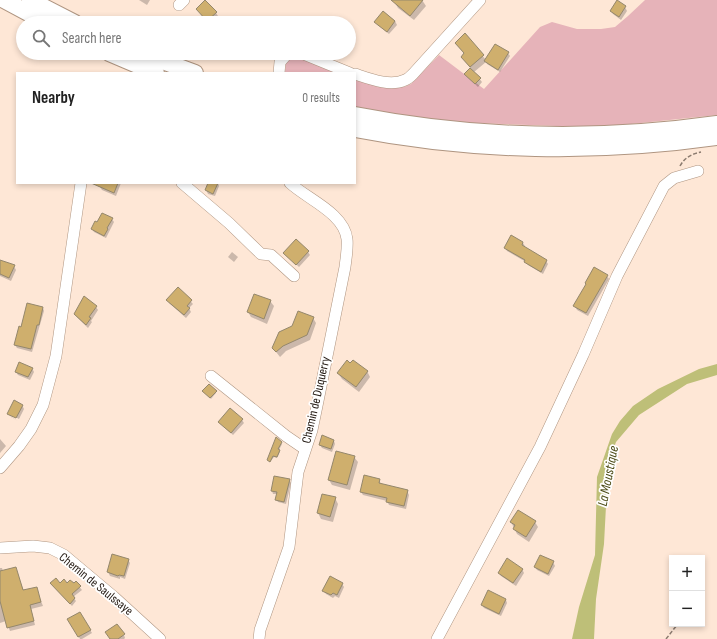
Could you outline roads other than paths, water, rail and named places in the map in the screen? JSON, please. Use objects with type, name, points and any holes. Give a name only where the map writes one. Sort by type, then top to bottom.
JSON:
[{"type":"highway","points":[[4,0],[34,16]]},
{"type":"highway","points":[[30,0],[61,16]]},
{"type":"highway","points":[[125,60],[154,72]]},
{"type":"highway","points":[[160,60],[192,72]]},
{"type":"highway","points":[[356,115],[386,121],[462,131],[543,136],[620,134],[717,124]]},
{"type":"highway","points":[[356,129],[462,144],[541,148],[622,147],[717,138]]},
{"type":"street","points":[[356,74],[374,80],[394,82],[406,80],[480,0]]},
{"type":"street","points":[[279,72],[280,62],[282,60]]},
{"type":"street","points":[[318,60],[348,72]]},
{"type":"street","points":[[437,639],[540,447],[584,355],[617,276],[664,186],[674,178],[698,171]]},
{"type":"street","points":[[0,468],[31,429],[43,404],[56,356],[81,184]]},
{"type":"street","points":[[183,184],[229,223],[261,254],[271,255],[294,276]]},
{"type":"street","name":"Chemin de Duquerry","points":[[259,639],[260,630],[289,547],[294,492],[298,472],[312,430],[345,267],[347,238],[342,224],[334,216],[291,184]]},
{"type":"street","points":[[211,376],[286,436],[305,449]]},
{"type":"street","name":"Chemin de Saulssaye","points":[[0,548],[33,546],[50,548],[64,555],[114,597],[160,639]]},
{"type":"water label","name":"La Moustique","points":[[608,476]]}]
